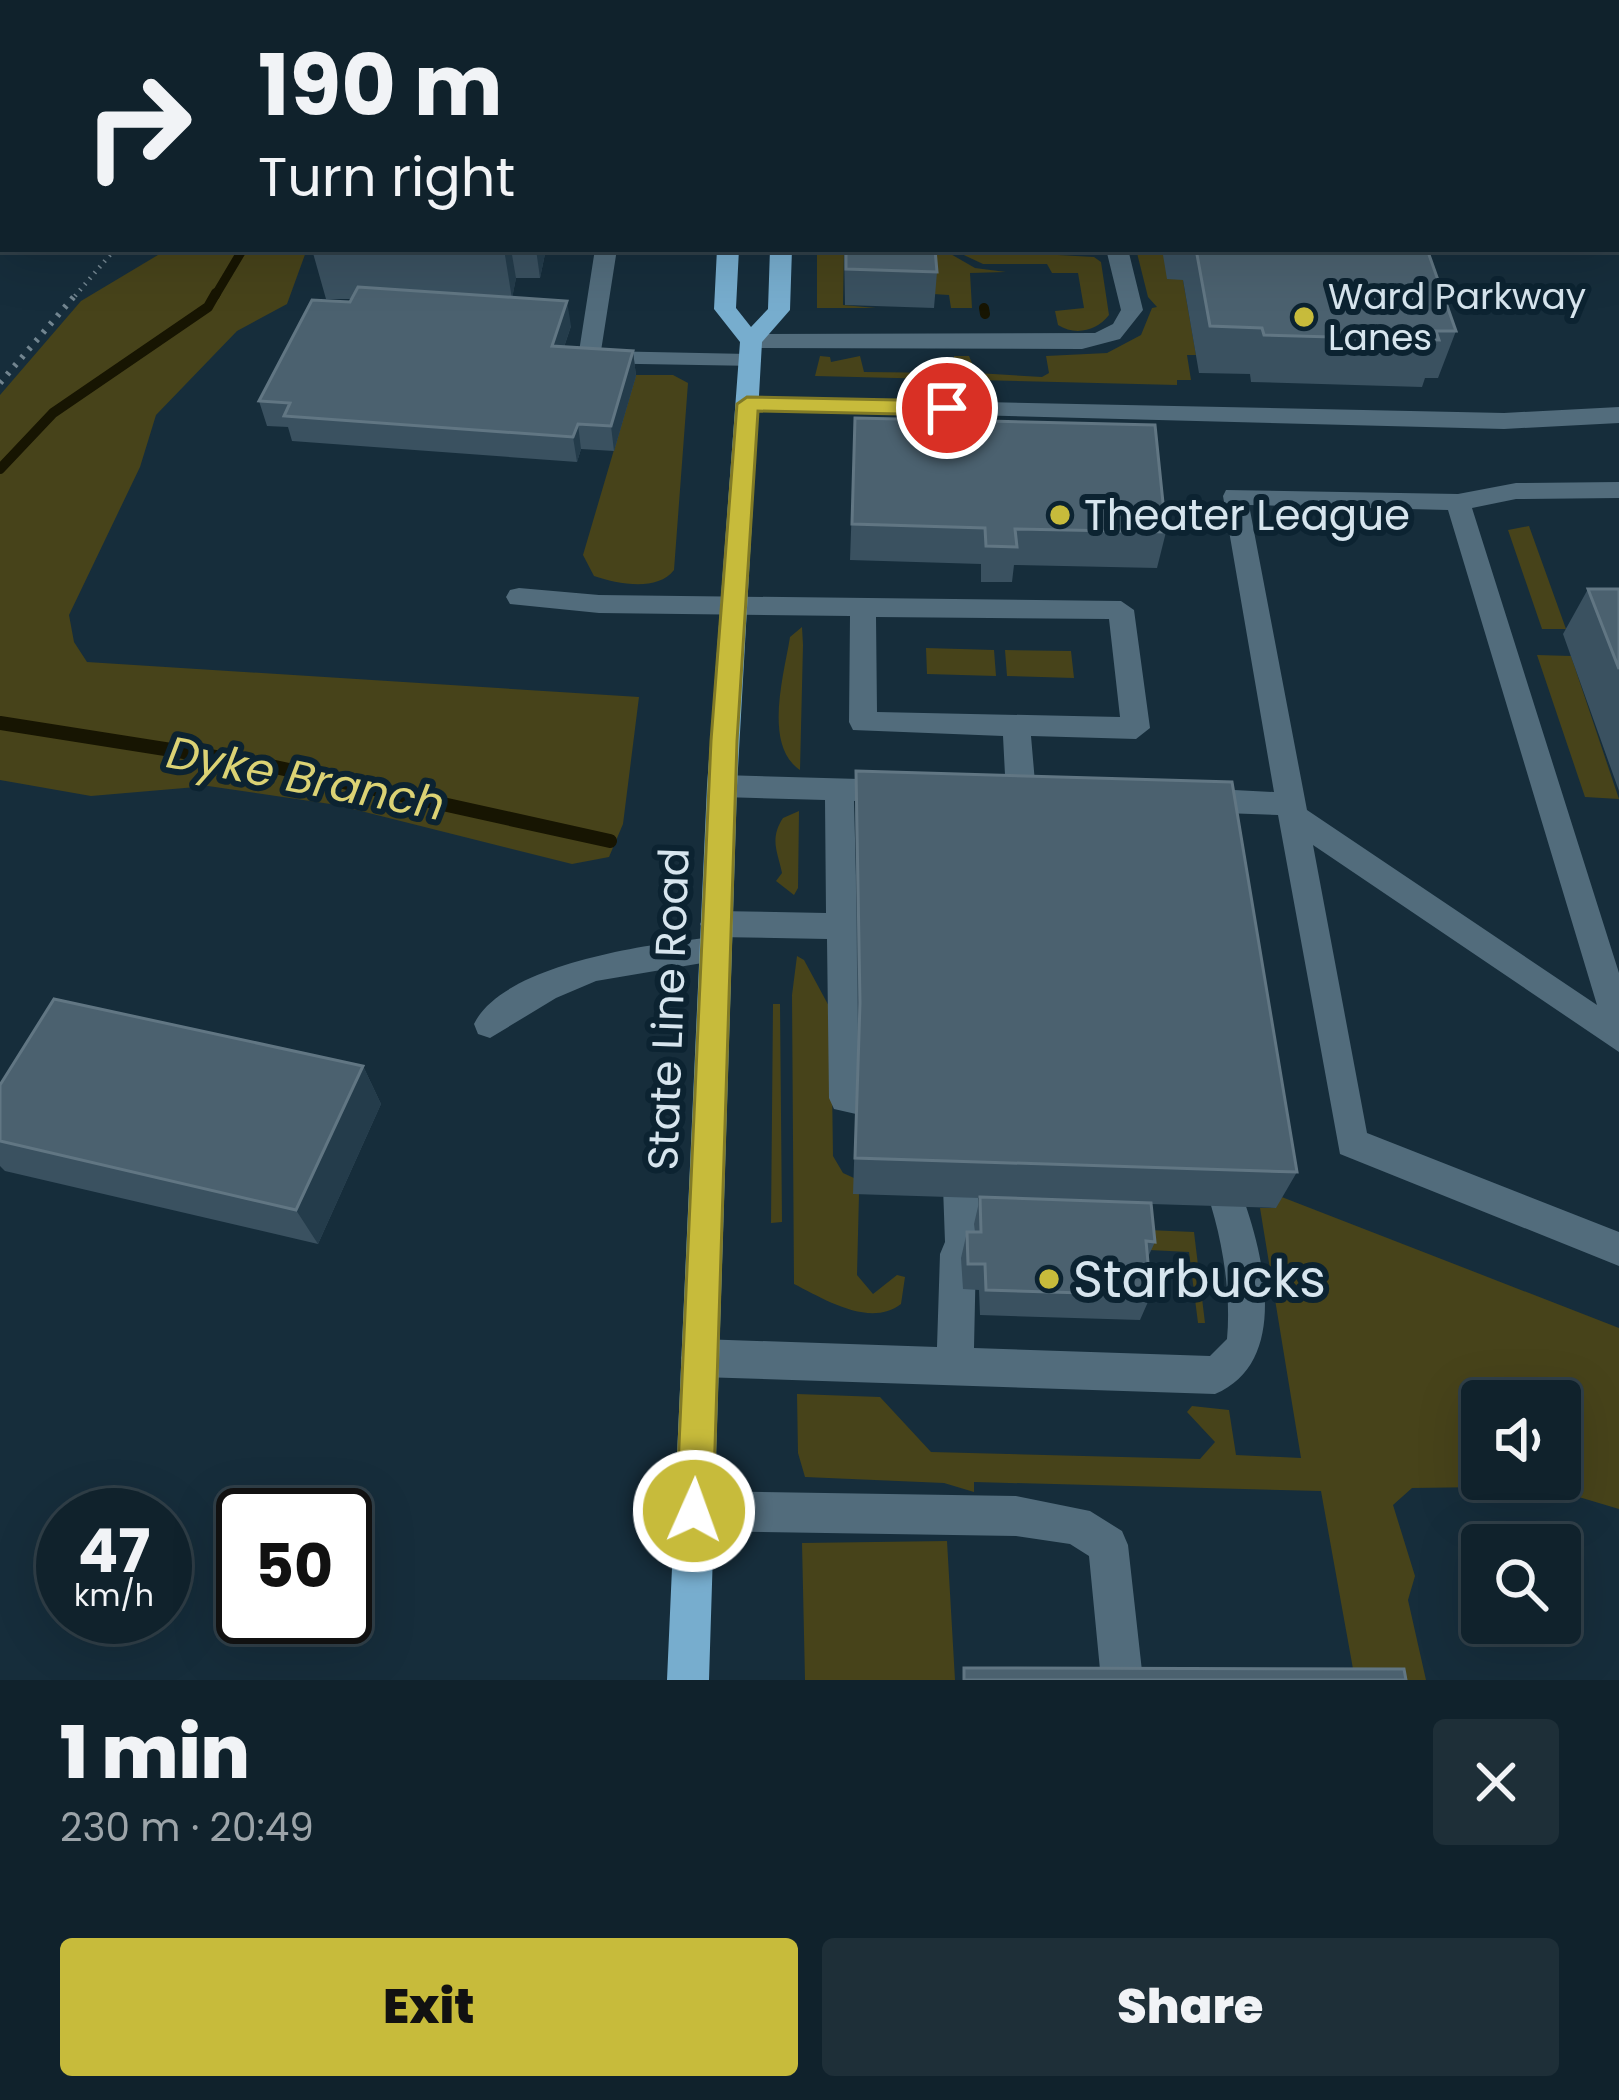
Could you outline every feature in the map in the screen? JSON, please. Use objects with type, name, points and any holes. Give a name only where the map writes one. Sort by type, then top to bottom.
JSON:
[{"type":"main road","name":"State Line Road","points":[[728,252],[725,308],[750,351]]},
{"type":"main road","name":"State Line Road","points":[[688,1680],[730,606],[750,351],[778,310],[781,252]]},
{"type":"lane","points":[[587,365],[606,252]]},
{"type":"lane","points":[[560,357],[587,365],[750,351],[1072,343],[1104,338],[1119,333],[1132,310],[1118,252]]},
{"type":"lane","points":[[747,404],[1504,421],[1619,415]]},
{"type":"lane","points":[[1619,490],[1516,491],[1458,502],[1235,496],[1352,1142],[1619,1249]]},
{"type":"lane","points":[[1458,502],[1619,1025]]},
{"type":"lane","points":[[519,597],[599,604],[863,605],[1121,610],[1136,728],[863,722],[863,605]]},
{"type":"lane","points":[[1016,725],[1010,794],[1052,797]]},
{"type":"lane","points":[[722,786],[930,792]]},
{"type":"lane","points":[[839,790],[849,926],[846,1098],[856,1099]]},
{"type":"lane","points":[[1169,801],[1292,810],[1619,1038]]},
{"type":"lane","points":[[490,1024],[530,994],[588,967],[716,937],[849,926]]},
{"type":"lane","points":[[955,1367],[958,1254],[963,1244],[958,1130]]},
{"type":"lane","points":[[700,1358],[1215,1375],[1231,1365],[1246,1341],[1245,1320],[1231,1212],[1220,1178],[1198,1141]]},
{"type":"lane","points":[[694,1511],[1016,1516],[1076,1525],[1108,1545],[1122,1680]]},
{"type":"path","points":[[0,383],[112,252]]},
{"type":"shaded area","points":[[163,252],[306,252],[287,304],[237,331],[156,415],[140,467],[69,615],[74,642],[87,662],[639,697],[623,824],[609,857],[572,864],[337,805],[208,786],[91,796],[0,780],[0,395],[81,301]]},
{"type":"shaded area","points":[[817,252],[844,252],[843,305],[876,308],[817,308]]},
{"type":"shaded area","points":[[929,252],[947,252],[975,268],[1006,272],[970,273],[972,308],[951,308],[949,295],[933,294]]},
{"type":"shaded area","points":[[957,252],[1094,257],[1101,262],[1109,315],[1085,330],[1065,328],[1058,325],[1055,311],[1084,308],[1078,273],[1052,273],[1047,264],[983,264]]},
{"type":"shaded area","points":[[1137,252],[1164,252],[1183,280],[1196,355],[1187,355],[1191,380],[1177,380],[1177,385],[815,376],[820,356],[830,357],[831,362],[860,356],[864,372],[954,373],[954,356],[969,356],[976,373],[1042,377],[1049,373],[1046,356],[1107,353],[1141,335],[1152,308],[1157,307],[1148,297]]},
{"type":"shaded area","points":[[636,375],[673,375],[688,383],[674,570],[648,584],[594,576],[583,555]]},
{"type":"shaded area","points":[[1529,526],[1566,629],[1542,629],[1508,530]]},
{"type":"shaded area","points":[[802,627],[800,770],[782,744],[779,708],[790,637]]},
{"type":"shaded area","points":[[926,648],[994,650],[996,676],[927,674]]},
{"type":"shaded area","points":[[1005,650],[1071,651],[1074,678],[1007,676]]},
{"type":"shaded area","points":[[1537,655],[1571,656],[1619,799],[1585,797]]},
{"type":"shaded area","points":[[799,811],[794,895],[776,881],[782,873],[775,839],[783,818]]},
{"type":"shaded area","points":[[797,956],[804,960],[831,1010],[833,1156],[843,1173],[854,1178],[859,1194],[857,1275],[873,1294],[897,1275],[905,1277],[901,1304],[889,1311],[847,1309],[794,1284],[792,995]]},
{"type":"shaded area","points":[[773,1004],[780,1004],[782,1222],[771,1223]]},
{"type":"shaded area","points":[[1274,1194],[1619,1328],[1619,1509],[1581,1498],[1581,1380],[1461,1380],[1461,1487],[1412,1488],[1393,1505],[1415,1576],[1408,1600],[1426,1680],[1355,1680],[1321,1491],[974,1482],[974,1492],[944,1483],[805,1477],[798,1453],[797,1394],[880,1397],[931,1452],[1200,1459],[1215,1442],[1187,1412],[1192,1406],[1229,1410],[1236,1455],[1301,1458],[1260,1208],[1276,1208]]},
{"type":"shaded area","points":[[1148,1230],[1194,1232],[1205,1323],[1198,1323],[1189,1252],[1149,1250]]},
{"type":"shaded area","points":[[947,1541],[955,1680],[805,1680],[802,1543]]},
{"type":"building","points":[[313,252],[504,252],[504,253]]},
{"type":"building","points":[[846,252],[935,252],[937,272],[846,269]]},
{"type":"building","points":[[1197,252],[1428,252],[1456,331],[1436,331],[1439,340],[1264,335],[1262,328],[1210,326]]},
{"type":"building","points":[[358,287],[567,301],[552,346],[633,351],[611,426],[578,424],[573,437],[284,416],[290,403],[259,401],[312,300],[350,302]]},
{"type":"building","points":[[855,418],[1155,425],[1166,532],[1015,529],[1017,547],[986,546],[985,528],[852,524]]},
{"type":"building","points":[[1588,589],[1619,589],[1619,669]]},
{"type":"building","points":[[856,771],[1232,782],[1297,1172],[855,1158],[860,1003]]},
{"type":"building","points":[[54,999],[363,1066],[296,1210],[0,1141],[0,1085]]},
{"type":"building","name":"Starbucks","points":[[980,1197],[1151,1203],[1155,1242],[1146,1241],[1151,1295],[986,1290],[985,1264],[968,1264],[967,1232],[981,1232]]},
{"type":"building","points":[[964,1668],[1404,1669],[1406,1680],[964,1680]]},
{"type":"waterway","name":"Dyke Branch","points":[[215,296],[241,252]]},
{"type":"waterway","name":"Dyke Branch","points":[[0,469],[53,413],[208,307],[216,293]]},
{"type":"waterway","points":[[984,308],[985,314]]},
{"type":"waterway","name":"Dyke Branch","points":[[0,723],[266,765],[610,841]]},
{"type":"place","name":"Ward Parkway Lanes","points":[[1304,317]]},
{"type":"place","name":"Theater League","points":[[1060,515]]},
{"type":"place","name":"Starbucks","points":[[1049,1279]]},
{"type":"route","points":[[694,1511],[730,606],[747,404],[947,408]]}]
